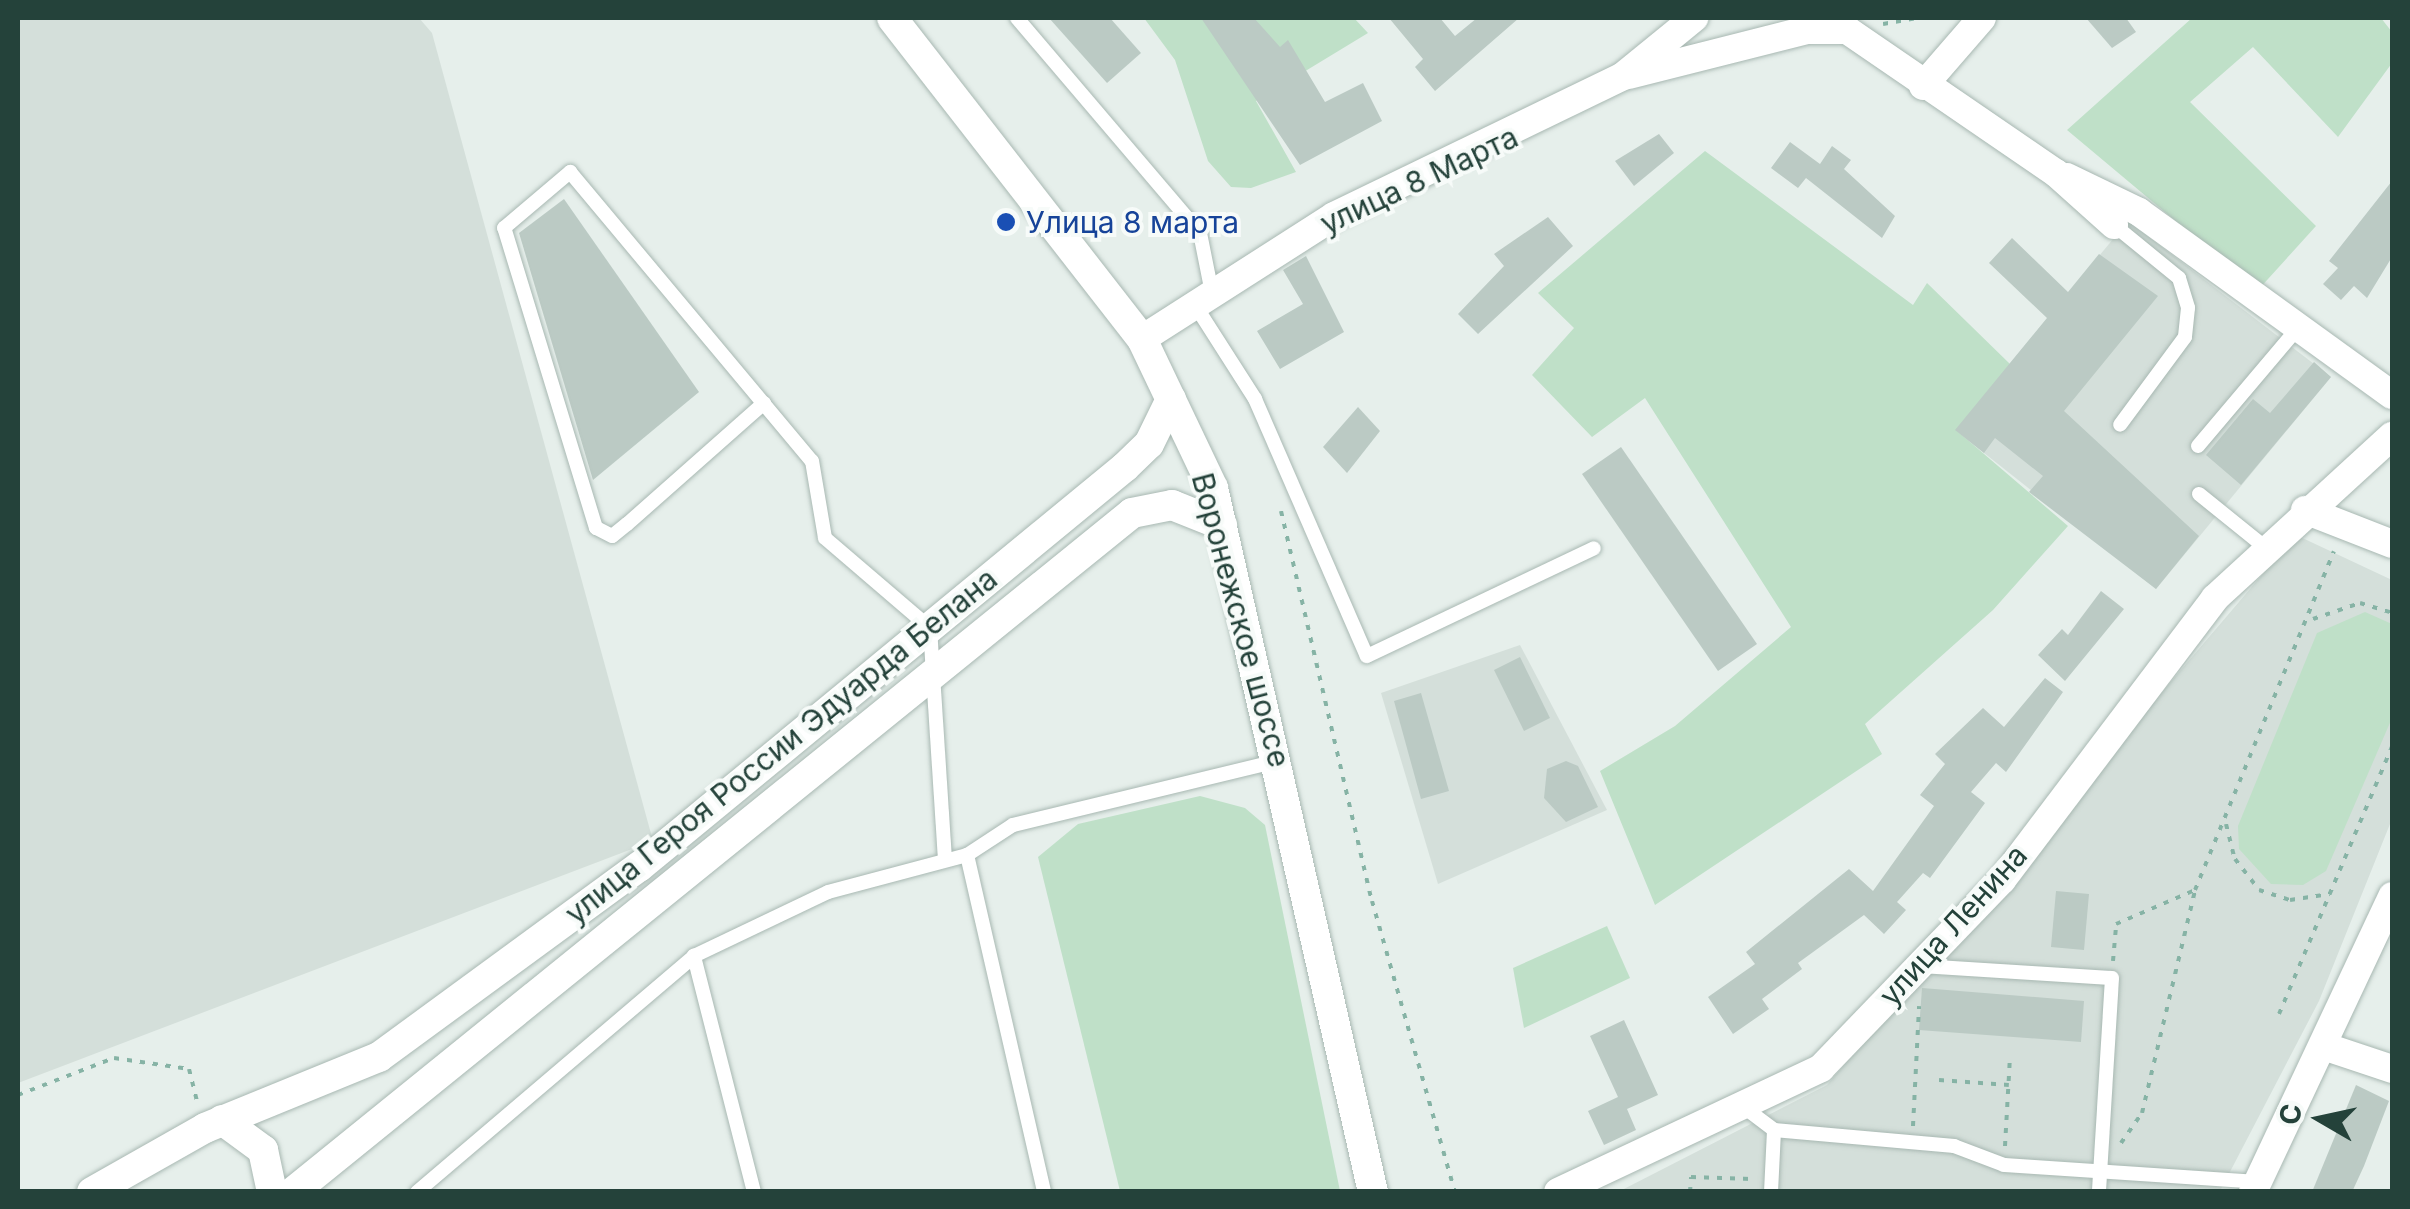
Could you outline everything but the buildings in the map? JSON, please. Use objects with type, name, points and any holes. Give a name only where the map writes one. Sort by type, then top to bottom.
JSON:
[{"type":"street","name":"Воронежское шоссе","points":[[892,18],[1142,338],[1171,398],[1222,524],[1373,1192]]},
{"type":"street","name":"улица 8 Марта","points":[[1142,338],[1334,216],[1623,76],[1694,18]]},
{"type":"street","points":[[1923,86],[1982,18]]},
{"type":"street","points":[[1623,76],[1800,24],[1848,30],[1923,86],[2056,173],[2114,225]]},
{"type":"street","points":[[2056,173],[2115,196],[2296,330],[2392,394]]},
{"type":"street","name":"улица Героя России Эдуарда Белана","points":[[92,1192],[213,1124],[378,1057],[639,867],[1125,467],[1150,444],[1171,398]]},
{"type":"street","name":"улица Ленина","points":[[1558,1192],[1745,1108],[1821,1068],[2002,880],[2148,682],[2266,548],[2392,436]]},
{"type":"street","name":"улица Героя России Эдуарда Белана","points":[[293,1192],[1132,514],[1172,505],[1222,524]]},
{"type":"street","points":[[2305,510],[2392,544]]},
{"type":"street","points":[[2256,1187],[2326,1047],[2392,896]]},
{"type":"street","points":[[2326,1047],[2392,1068]]},
{"type":"street","points":[[213,1124],[263,1150],[272,1192]]},
{"type":"lane","points":[[1017,18],[1200,233],[1204,299],[1256,399],[1367,656],[1594,548]]},
{"type":"lane","points":[[764,403],[612,536],[596,528],[504,228],[570,172],[764,403],[812,461],[825,538],[930,628],[945,860]]},
{"type":"lane","points":[[2114,225],[2179,278],[2188,308],[2185,337],[2120,425]]},
{"type":"lane","points":[[2198,446],[2296,330]]},
{"type":"lane","points":[[2198,494],[2266,548]]},
{"type":"lane","points":[[417,1192],[694,956],[828,892],[966,855],[1014,825],[1278,761]]},
{"type":"lane","points":[[966,855],[1044,1192]]},
{"type":"lane","points":[[694,956],[754,1192]]},
{"type":"lane","points":[[1916,970],[2112,978],[2099,1192]]},
{"type":"lane","points":[[1745,1108],[1774,1130],[1912,1142],[2004,1165],[2256,1187]]},
{"type":"lane","points":[[1771,1186],[1774,1130]]},
{"type":"path","points":[[1278,496],[1372,901],[1454,1192]]},
{"type":"path","points":[[2100,1171],[2142,1113],[2195,890],[2310,622],[2343,522]]},
{"type":"path","points":[[2310,622],[2360,603],[2392,612]]},
{"type":"path","points":[[2279,1014],[2392,746]]},
{"type":"path","points":[[2225,820],[2235,859],[2259,890],[2290,900],[2330,894]]},
{"type":"path","points":[[2112,978],[2116,924],[2195,890]]},
{"type":"path","points":[[1912,1142],[1920,984],[1916,970]]},
{"type":"path","points":[[2004,1165],[2010,1056]]},
{"type":"path","points":[[18,1095],[114,1058],[189,1069],[213,1124]]},
{"type":"path","points":[[1939,1080],[2009,1084]]},
{"type":"path","points":[[1690,1192],[1691,1177],[1771,1186]]},
{"type":"shaded area","points":[[18,18],[419,18],[432,33],[653,841],[18,1083]]},
{"type":"shaded area","points":[[2128,221],[2331,377],[2156,589],[1955,430]]},
{"type":"shaded area","points":[[2296,535],[2392,580],[2392,819],[2319,1001],[2220,1191],[1618,1192],[1827,1085]]},
{"type":"shaded area","points":[[1520,645],[1607,810],[1438,884],[1381,693]]},
{"type":"green space","points":[[1144,18],[1354,18],[1368,33],[1256,101],[1296,172],[1251,188],[1231,187],[1208,161],[1175,60]]},
{"type":"green space","points":[[2192,18],[2381,18],[2392,32],[2392,63],[2338,137],[2253,47],[2190,102],[2316,226],[2258,290],[2067,130]]},
{"type":"green space","points":[[1705,151],[1913,305],[1927,283],[2010,364],[1956,430],[2068,526],[1993,610],[1865,724],[1882,754],[1655,905],[1600,771],[1675,726],[1791,627],[1645,398],[1592,437],[1532,375],[1574,328],[1538,293]]},
{"type":"green space","points":[[2365,612],[2392,624],[2392,718],[2326,871],[2303,885],[2271,884],[2239,849],[2238,826],[2317,633]]},
{"type":"green space","points":[[1200,796],[1245,808],[1265,825],[1340,1191],[1120,1191],[1038,857],[1078,824]]},
{"type":"green space","points":[[1607,926],[1630,978],[1524,1028],[1513,968]]},
{"type":"place","name":"Улица 8 марта","points":[[1006,222]]}]
